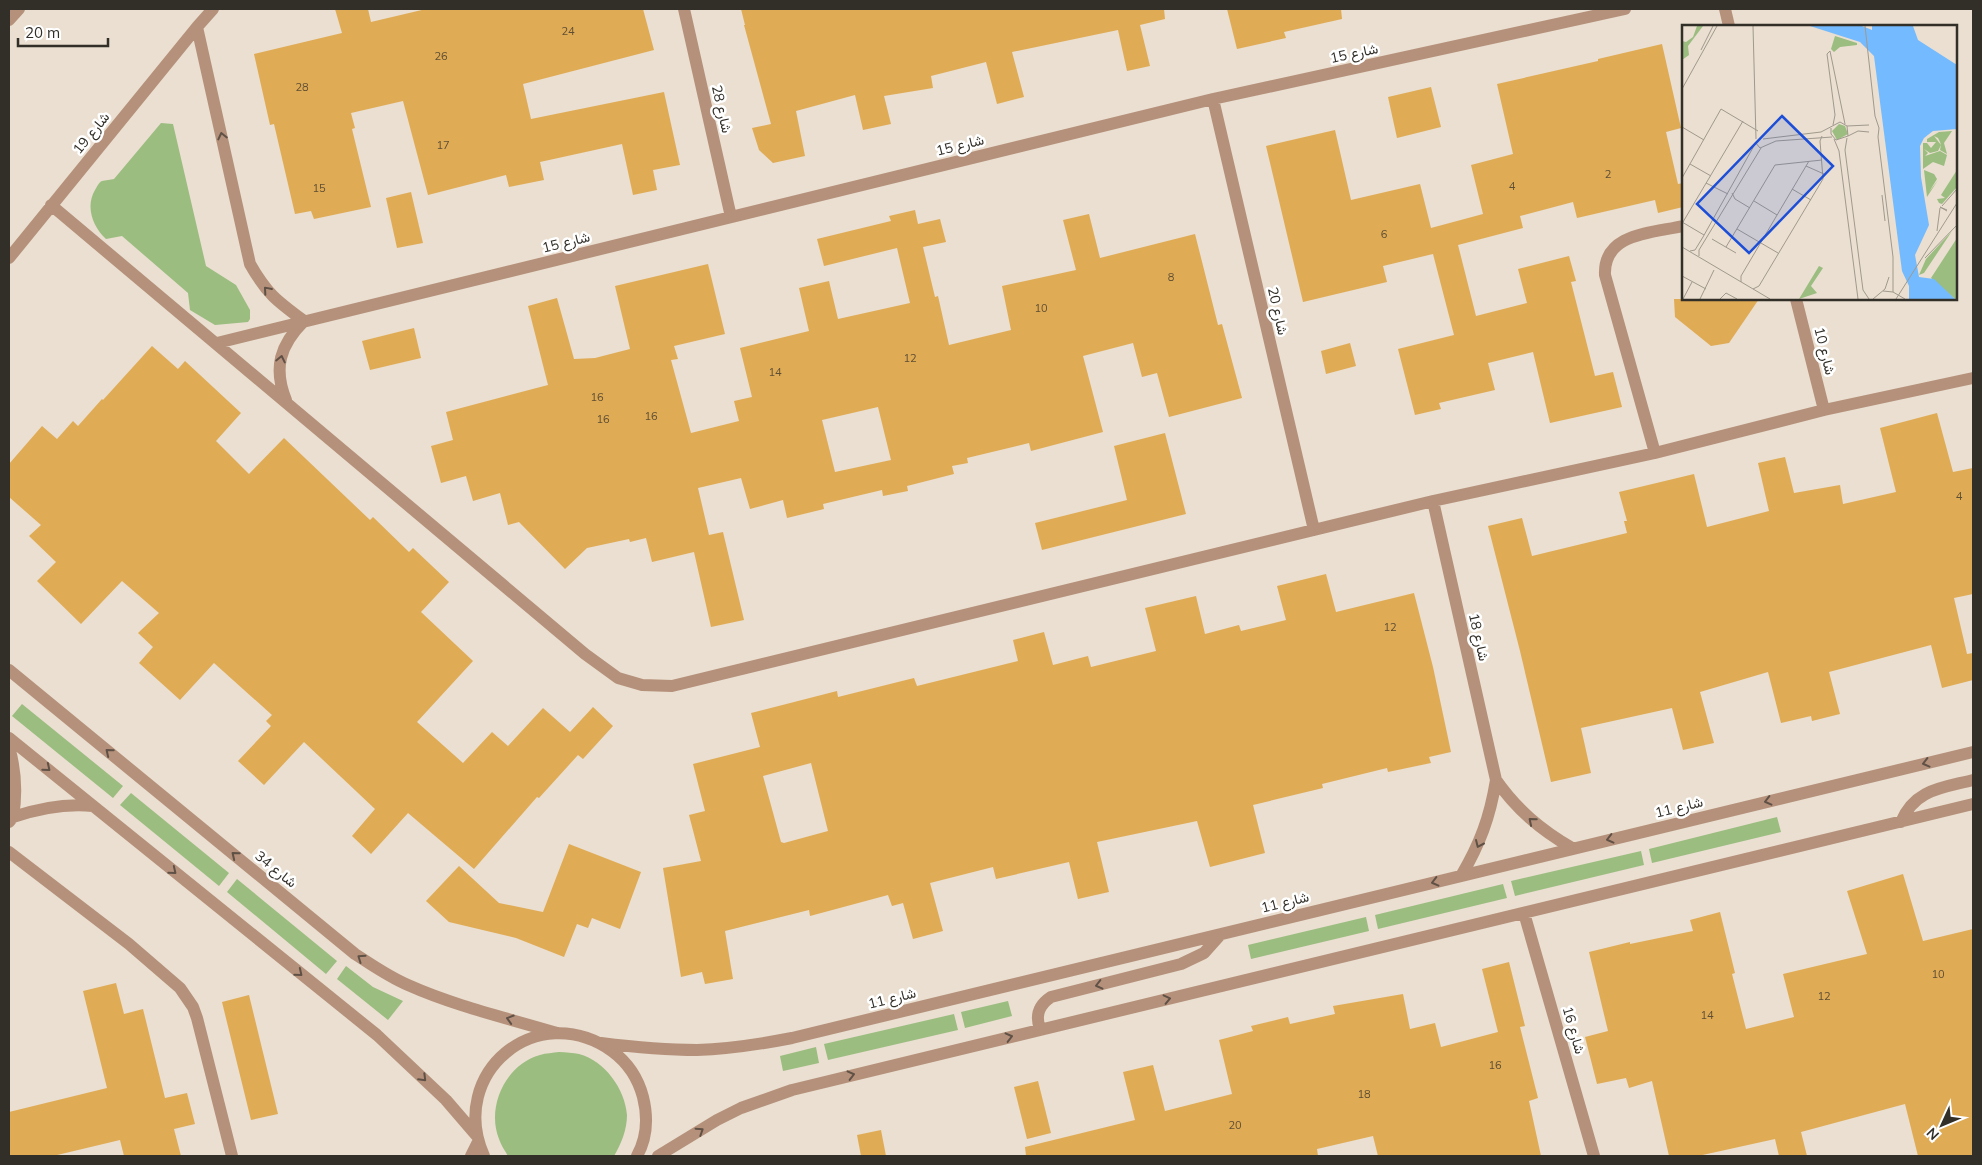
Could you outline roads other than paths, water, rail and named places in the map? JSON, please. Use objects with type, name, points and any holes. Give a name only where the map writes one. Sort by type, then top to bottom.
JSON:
[{"type":"street","points":[[9,20],[19,9]]},
{"type":"street","name":"شارع 19","points":[[9,258],[197,26],[214,9]]},
{"type":"street","name":"شارع 28","points":[[684,9],[731,217]]},
{"type":"street","name":"شارع 15","points":[[217,343],[1212,99],[1625,9]]},
{"type":"street","points":[[1725,9],[1729,25]]},
{"type":"street","points":[[197,26],[250,264],[262,286],[276,300],[304,321],[294,331],[281,357],[279,371],[281,388],[287,402]]},
{"type":"street","name":"شارع 20","points":[[1212,99],[1314,530]]},
{"type":"street","points":[[52,205],[585,654],[618,678],[642,685],[672,686],[1432,501],[1655,453],[1824,410],[1973,378]]},
{"type":"street","points":[[1655,453],[1605,276],[1605,266],[1611,250],[1625,240],[1682,226]]},
{"type":"street","name":"شارع 10","points":[[1796,300],[1824,410]]},
{"type":"street","name":"شارع 18","points":[[1432,501],[1496,780],[1492,806],[1485,830],[1461,876]]},
{"type":"street","name":"شارع 34","points":[[9,670],[355,954],[406,985],[433,996],[557,1033]]},
{"type":"street","points":[[9,738],[377,1035],[446,1100],[477,1139]]},
{"type":"street","points":[[9,748],[13,761],[16,789],[11,820],[52,806],[94,806]]},
{"type":"street","name":"شارع 11","points":[[601,1043],[697,1050],[761,1044],[792,1038],[1973,752]]},
{"type":"street","name":"شارع 18","points":[[1496,780],[1511,801],[1530,820],[1572,848]]},
{"type":"street","points":[[1901,822],[1906,810],[1913,801],[1923,794],[1973,780]]},
{"type":"street","points":[[658,1156],[717,1120],[766,1098],[792,1090],[1973,804]]},
{"type":"street","points":[[9,852],[129,944],[184,992],[197,1018],[232,1156]]},
{"type":"street","name":"شارع 16","points":[[1524,913],[1594,1156]]},
{"type":"street","points":[[1040,1029],[1037,1022],[1040,1007],[1051,997],[1181,964],[1204,953],[1220,934]]},
{"type":"street","points":[[484,1156],[477,1139],[474,1115],[478,1093],[491,1068],[500,1057],[517,1044],[536,1036],[557,1033],[580,1035],[601,1043],[618,1055],[632,1071],[641,1091],[646,1112],[645,1133],[637,1156]]},
{"type":"street","points":[[472,1156],[477,1139]]}]
